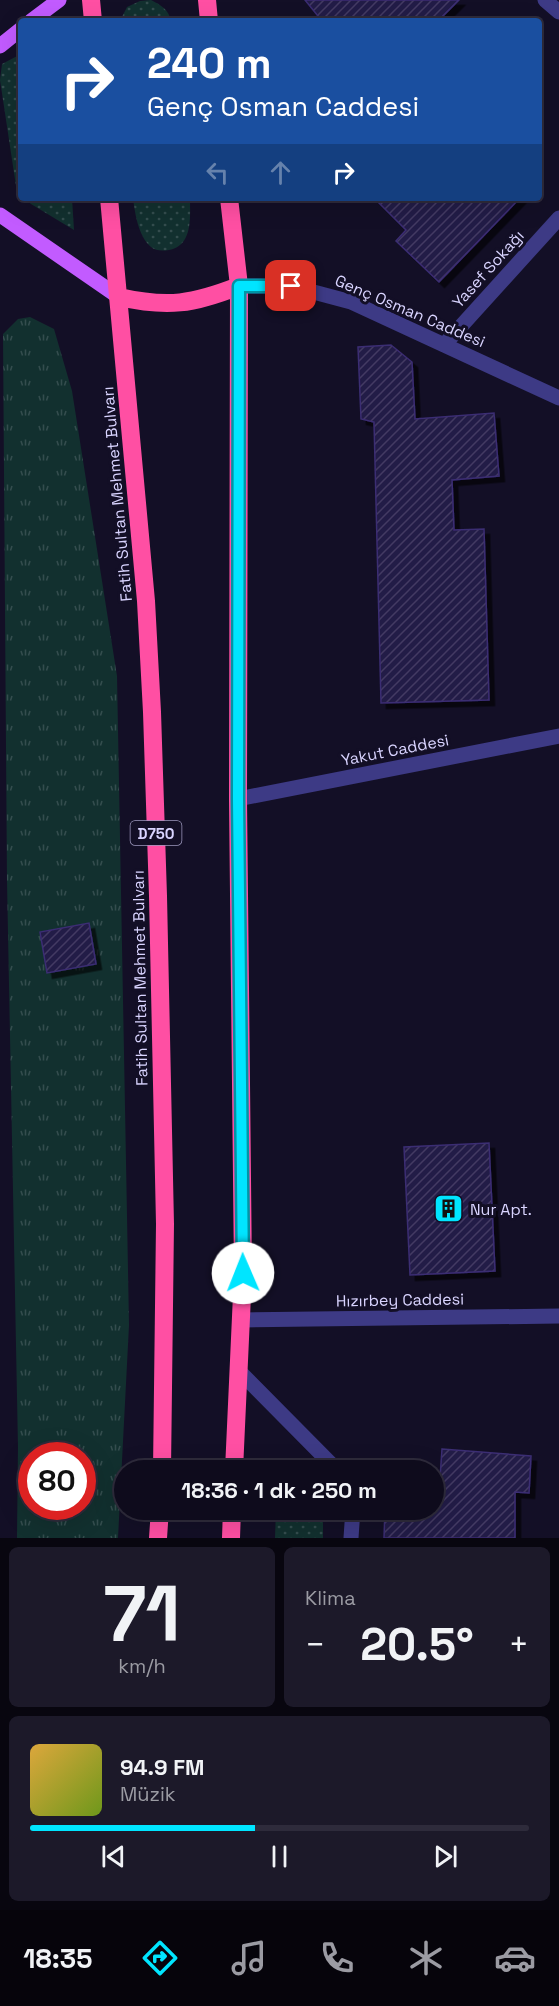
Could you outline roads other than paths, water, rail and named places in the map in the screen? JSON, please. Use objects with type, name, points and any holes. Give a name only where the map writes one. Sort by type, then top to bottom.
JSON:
[{"type":"highway","points":[[91,0],[93,18]]},
{"type":"highway","points":[[207,0],[209,18]]},
{"type":"highway","name":"Fatih Sultan Mehmet Bulvarı","points":[[110,201],[146,601],[152,712],[165,1224],[162,1460]]},
{"type":"highway","points":[[229,201],[239,286],[238,799],[243,1273],[234,1460]]},
{"type":"highway","points":[[119,297],[162,304],[181,303],[211,297],[239,286]]},
{"type":"highway","points":[[158,1538],[159,1520]]},
{"type":"highway","points":[[231,1538],[232,1520]]},
{"type":"main road","points":[[35,18],[59,0]]},
{"type":"main road","points":[[0,46],[18,31]]},
{"type":"main road","points":[[0,215],[119,297]]},
{"type":"street","points":[[545,0],[559,12]]},
{"type":"street","name":"Yasef Sokağı","points":[[444,345],[559,218]]},
{"type":"street","name":"Genç Osman Caddesi","points":[[239,286],[291,286],[321,292],[351,302],[559,398]]},
{"type":"street","name":"Yakut Caddesi","points":[[238,799],[559,736]]},
{"type":"street","name":"Hızırbey Caddesi","points":[[241,1320],[559,1316]]},
{"type":"street","points":[[238,1370],[327,1460]]},
{"type":"street","points":[[351,1538],[352,1520]]},
{"type":"place","name":"Nur Apt.","points":[[449,1209]]}]
